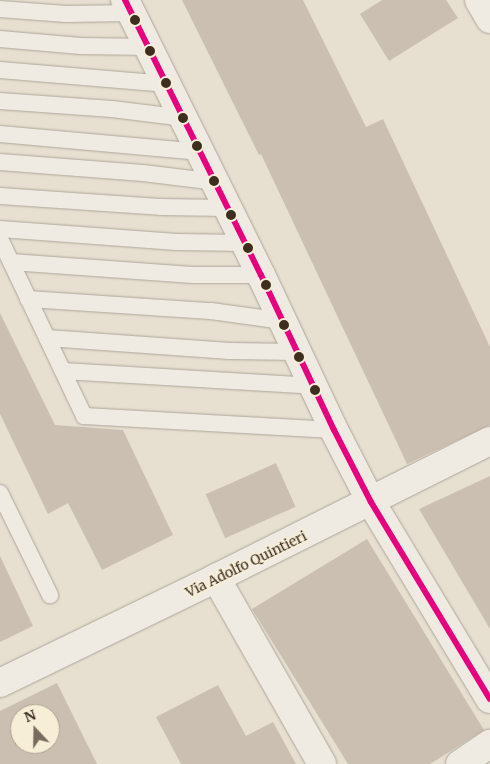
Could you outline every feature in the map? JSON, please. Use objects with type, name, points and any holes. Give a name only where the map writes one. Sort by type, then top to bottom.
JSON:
[{"type":"street","points":[[129,6],[261,275],[334,430],[371,502],[490,699]]},
{"type":"street","name":"Via Adolfo Quintieri","points":[[0,683],[371,502],[490,441]]},
{"type":"street","points":[[216,578],[322,764]]},
{"type":"street","points":[[460,764],[490,744]]},
{"type":"lane","points":[[0,9],[66,14],[129,6]]},
{"type":"lane","points":[[0,39],[81,46],[149,47]]},
{"type":"lane","points":[[0,70],[167,84]]},
{"type":"lane","points":[[0,101],[112,109],[184,118]]},
{"type":"lane","points":[[0,134],[201,152]]},
{"type":"lane","points":[[0,162],[143,173],[216,182]]},
{"type":"lane","points":[[0,196],[160,207],[228,208]]},
{"type":"lane","points":[[0,229],[177,242],[245,243]]},
{"type":"lane","points":[[0,239],[84,416],[334,430]]},
{"type":"lane","points":[[11,262],[193,275],[261,275]]},
{"type":"lane","points":[[28,298],[211,311],[283,322]]},
{"type":"lane","points":[[47,338],[230,350],[298,352]]},
{"type":"lane","points":[[63,371],[314,386]]},
{"type":"lane","points":[[0,493],[50,595]]},
{"type":"building","points":[[182,0],[303,0],[366,127],[383,119],[490,347],[490,425],[407,464],[261,154],[259,155]]},
{"type":"building","points":[[382,0],[446,0],[458,18],[389,61],[360,14]]},
{"type":"building","points":[[0,313],[55,425],[123,430],[173,535],[102,570],[68,503],[48,514],[0,414]]},
{"type":"building","points":[[276,463],[296,507],[225,538],[206,494]]},
{"type":"building","points":[[490,476],[490,629],[419,509]]},
{"type":"building","points":[[367,539],[484,730],[430,764],[348,764],[252,609]]},
{"type":"building","points":[[0,556],[33,626],[0,642]]},
{"type":"building","points":[[57,683],[97,764],[0,764],[0,711],[10,706],[10,754],[60,754],[60,704],[14,704]]},
{"type":"building","points":[[218,685],[246,736],[273,722],[296,764],[181,764],[156,717]]},
{"type":"transit line","points":[[125,0],[261,275],[334,430],[371,502],[490,699]]}]
